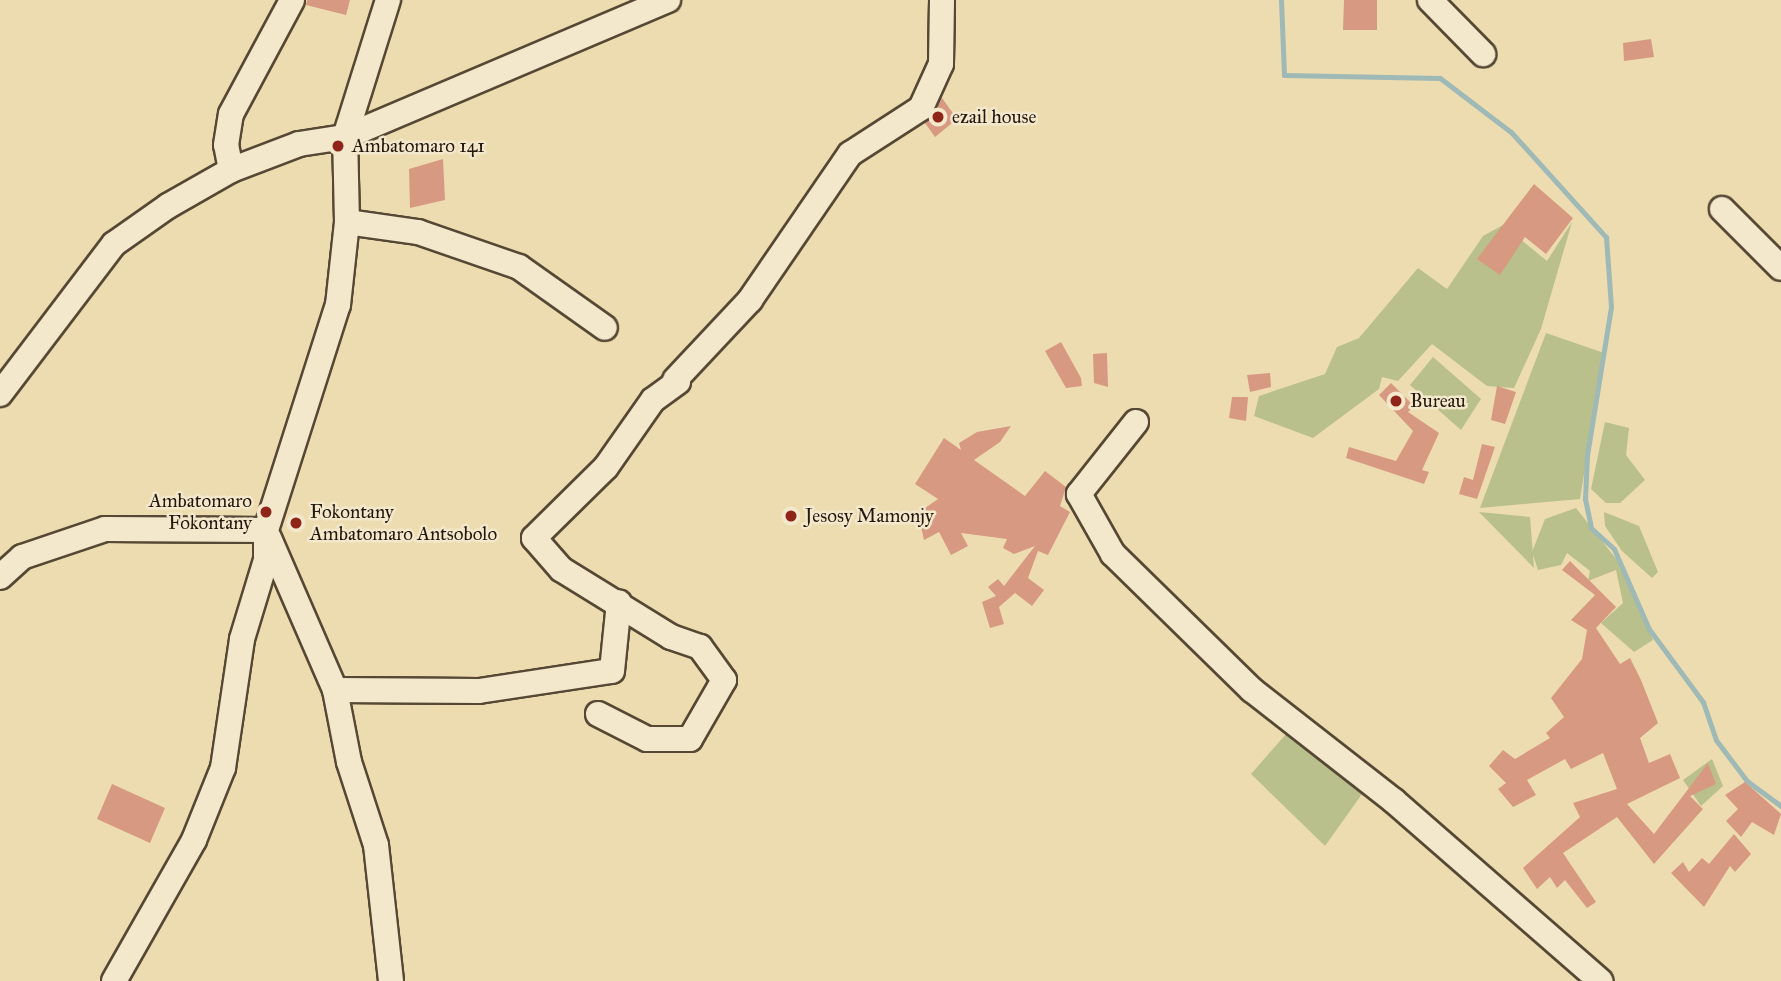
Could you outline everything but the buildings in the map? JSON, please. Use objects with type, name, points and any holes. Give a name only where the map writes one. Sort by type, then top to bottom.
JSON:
[{"type":"street","points":[[231,170],[226,145],[231,114],[292,0]]},
{"type":"street","points":[[114,981],[194,840],[223,768],[242,639],[266,561],[266,530],[338,304],[347,222],[345,137],[388,0]]},
{"type":"street","points":[[0,394],[114,244],[231,170],[299,144],[345,137],[668,0]]},
{"type":"street","points":[[598,714],[647,739],[690,739],[724,680],[700,647],[671,637],[619,602],[561,569],[534,538],[606,467],[653,400],[677,381],[750,300],[850,154],[921,108],[942,64],[942,0]]},
{"type":"street","points":[[1430,0],[1483,54]]},
{"type":"street","points":[[1722,209],[1781,268]]},
{"type":"street","points":[[347,222],[418,232],[519,267],[605,328]]},
{"type":"street","points":[[1136,422],[1079,494],[1113,554],[1252,690],[1394,801],[1600,981]]},
{"type":"street","points":[[0,577],[22,557],[105,529],[266,530]]},
{"type":"street","points":[[266,530],[335,690],[349,762],[376,845],[391,981]]},
{"type":"street","points":[[335,690],[479,691],[612,671],[619,602]]},
{"type":"green space","points":[[1572,222],[1541,329],[1514,388],[1487,386],[1432,344],[1398,381],[1382,377],[1379,389],[1313,438],[1254,416],[1259,396],[1325,374],[1337,347],[1359,338],[1418,268],[1447,289],[1483,236],[1503,225],[1547,261]]},
{"type":"green space","points":[[1546,333],[1604,353],[1580,499],[1480,508]]},
{"type":"green space","points":[[1433,357],[1481,399],[1461,430],[1410,385]]},
{"type":"green space","points":[[1605,422],[1629,428],[1626,455],[1645,480],[1620,503],[1606,503],[1591,489]]},
{"type":"green space","points":[[1576,508],[1617,560],[1653,640],[1634,652],[1601,623],[1623,603],[1616,570],[1588,581],[1590,571],[1567,553],[1561,565],[1538,570],[1532,552],[1545,519]]},
{"type":"green space","points":[[1479,512],[1530,517],[1534,568]]},
{"type":"green space","points":[[1604,512],[1639,526],[1658,572],[1652,578],[1622,551],[1605,526]]},
{"type":"green space","points":[[1294,725],[1367,787],[1325,846],[1251,774]]},
{"type":"green space","points":[[1712,759],[1723,786],[1701,806],[1683,780]]},
{"type":"waterway","points":[[1281,0],[1284,75],[1440,78],[1511,132],[1606,237],[1611,307],[1587,455],[1585,499],[1591,528],[1614,549],[1649,629],[1703,702],[1716,740],[1747,781],[1781,806]]},
{"type":"place","name":"ezail house","points":[[938,117]]},
{"type":"place","name":"Ambatomaro 141","points":[[338,146]]},
{"type":"place","name":"Bureau","points":[[1396,401]]},
{"type":"place","name":"Ambatomaro Fokontany","points":[[266,512]]},
{"type":"place","name":"Jesosy Mamonjy","points":[[791,516]]},
{"type":"place","name":"Fokontany Ambatomaro Antsobolo","points":[[296,523]]}]
